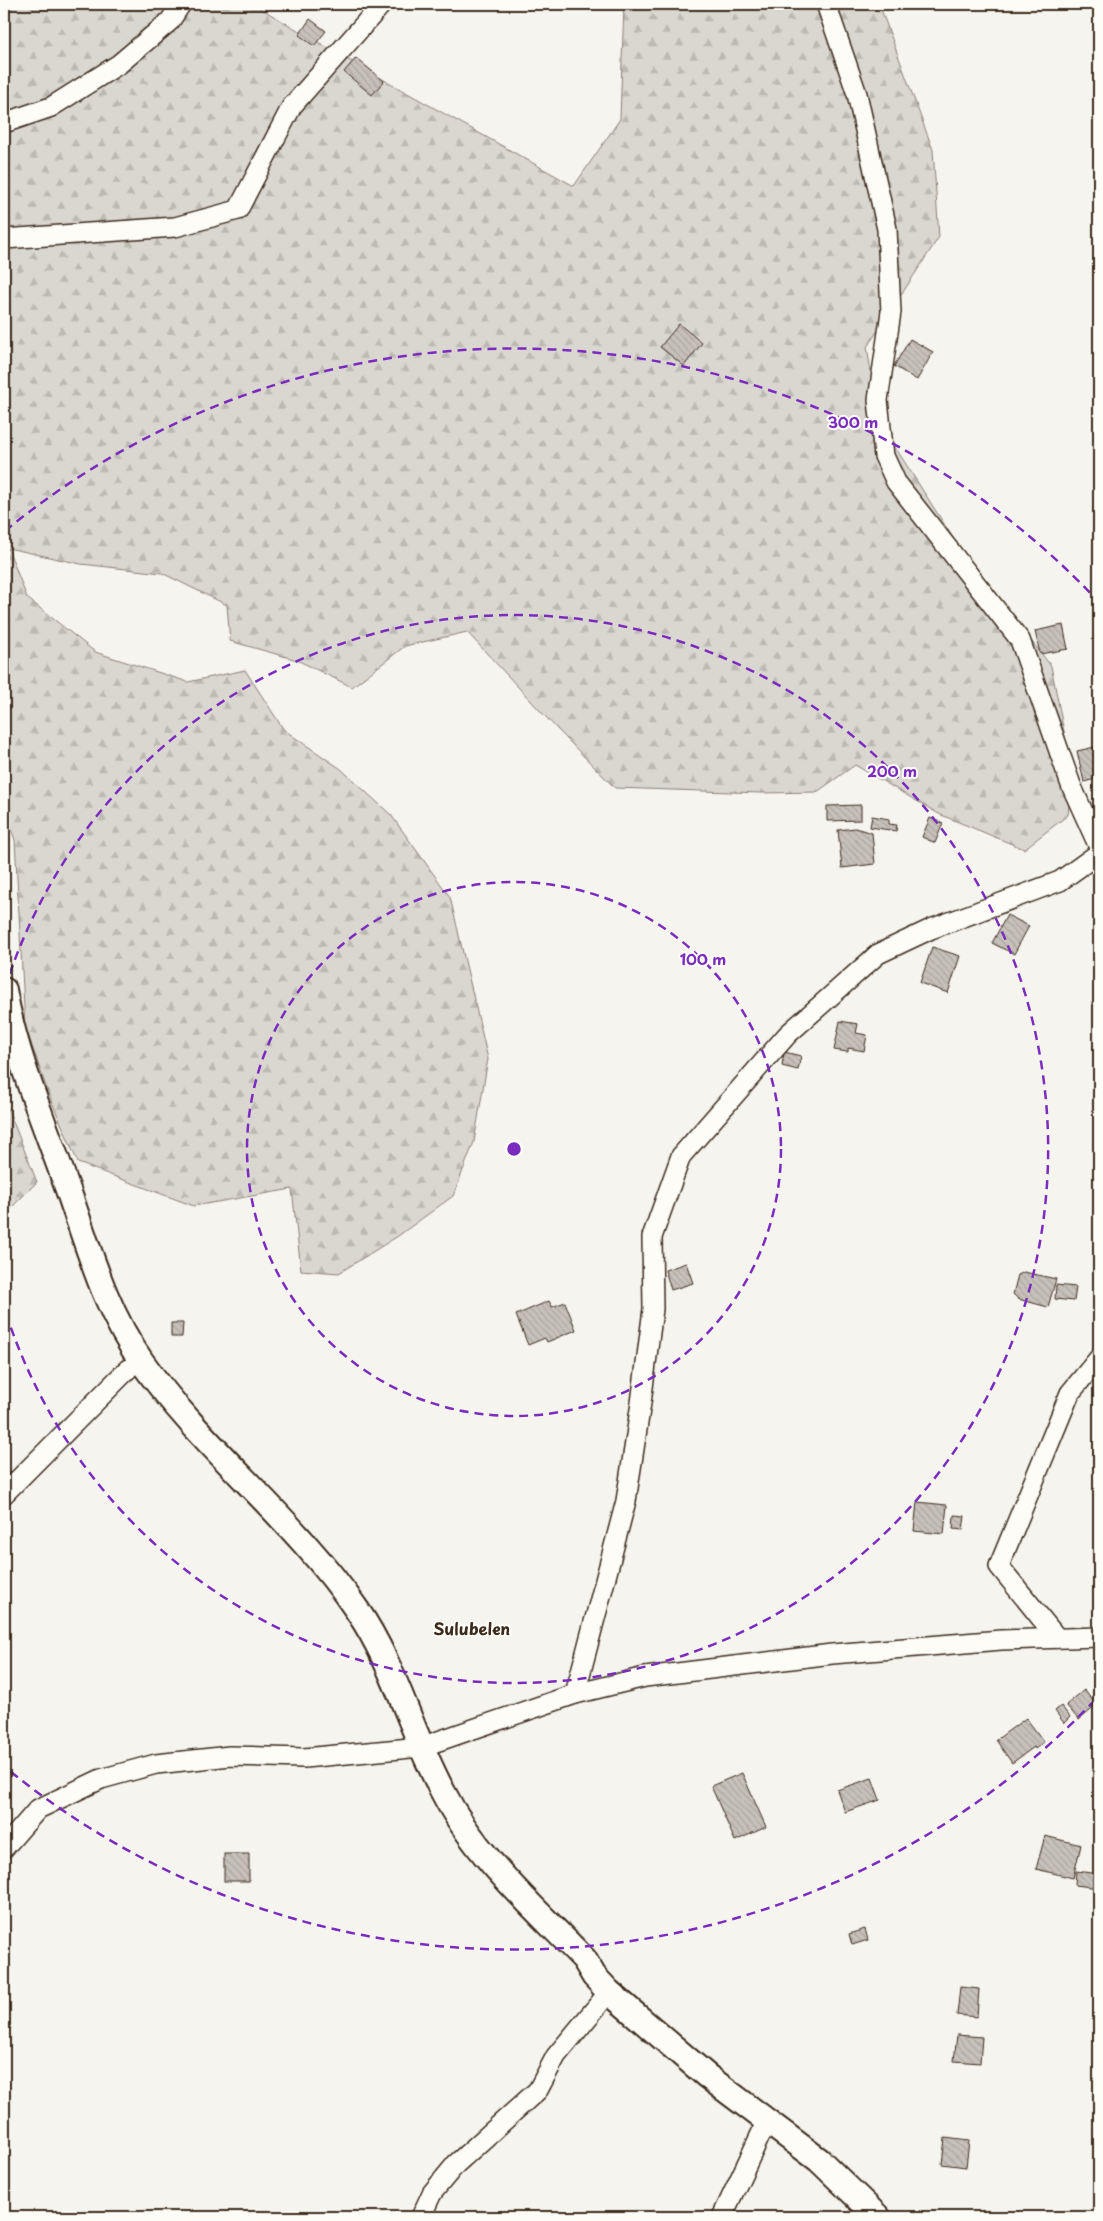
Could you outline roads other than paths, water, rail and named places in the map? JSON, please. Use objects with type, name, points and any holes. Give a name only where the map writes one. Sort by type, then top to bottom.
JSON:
[{"type":"main road","points":[[4,990],[16,1044],[94,1304],[112,1342],[128,1369],[173,1416],[202,1452],[323,1586],[372,1664],[415,1748],[443,1794],[465,1829],[492,1862],[584,1959],[602,1984],[707,2076],[819,2160],[878,2217]]},
{"type":"main road","points":[[4,1054],[123,1332],[142,1362],[199,1430],[320,1561],[357,1610],[375,1642],[415,1748]]},
{"type":"street","points":[[4,123],[51,107],[119,64],[170,21],[181,4]]},
{"type":"street","points":[[4,239],[175,227],[238,210],[292,106],[382,4]]},
{"type":"street","points":[[826,4],[858,94],[887,229],[891,312],[878,400],[884,456],[896,482],[1020,640],[1071,785],[1099,847]]},
{"type":"street","points":[[575,1694],[626,1501],[653,1309],[652,1237],[681,1156],[788,1034],[878,954],[931,929],[1060,881],[1099,853]]},
{"type":"street","points":[[1058,1638],[999,1566],[1070,1392],[1099,1358]]},
{"type":"street","points":[[4,1494],[128,1369]]},
{"type":"street","points":[[4,1848],[38,1809],[101,1779],[156,1764],[230,1756],[304,1758],[415,1748],[575,1694],[645,1676],[832,1654],[1001,1640],[1099,1637]]},
{"type":"street","points":[[421,2217],[432,2193],[456,2164],[538,2090],[556,2056],[602,1984]]},
{"type":"street","points":[[722,2217],[767,2121]]},
{"type":"district","name":"Sulubelen","points":[[472,1628]]}]
